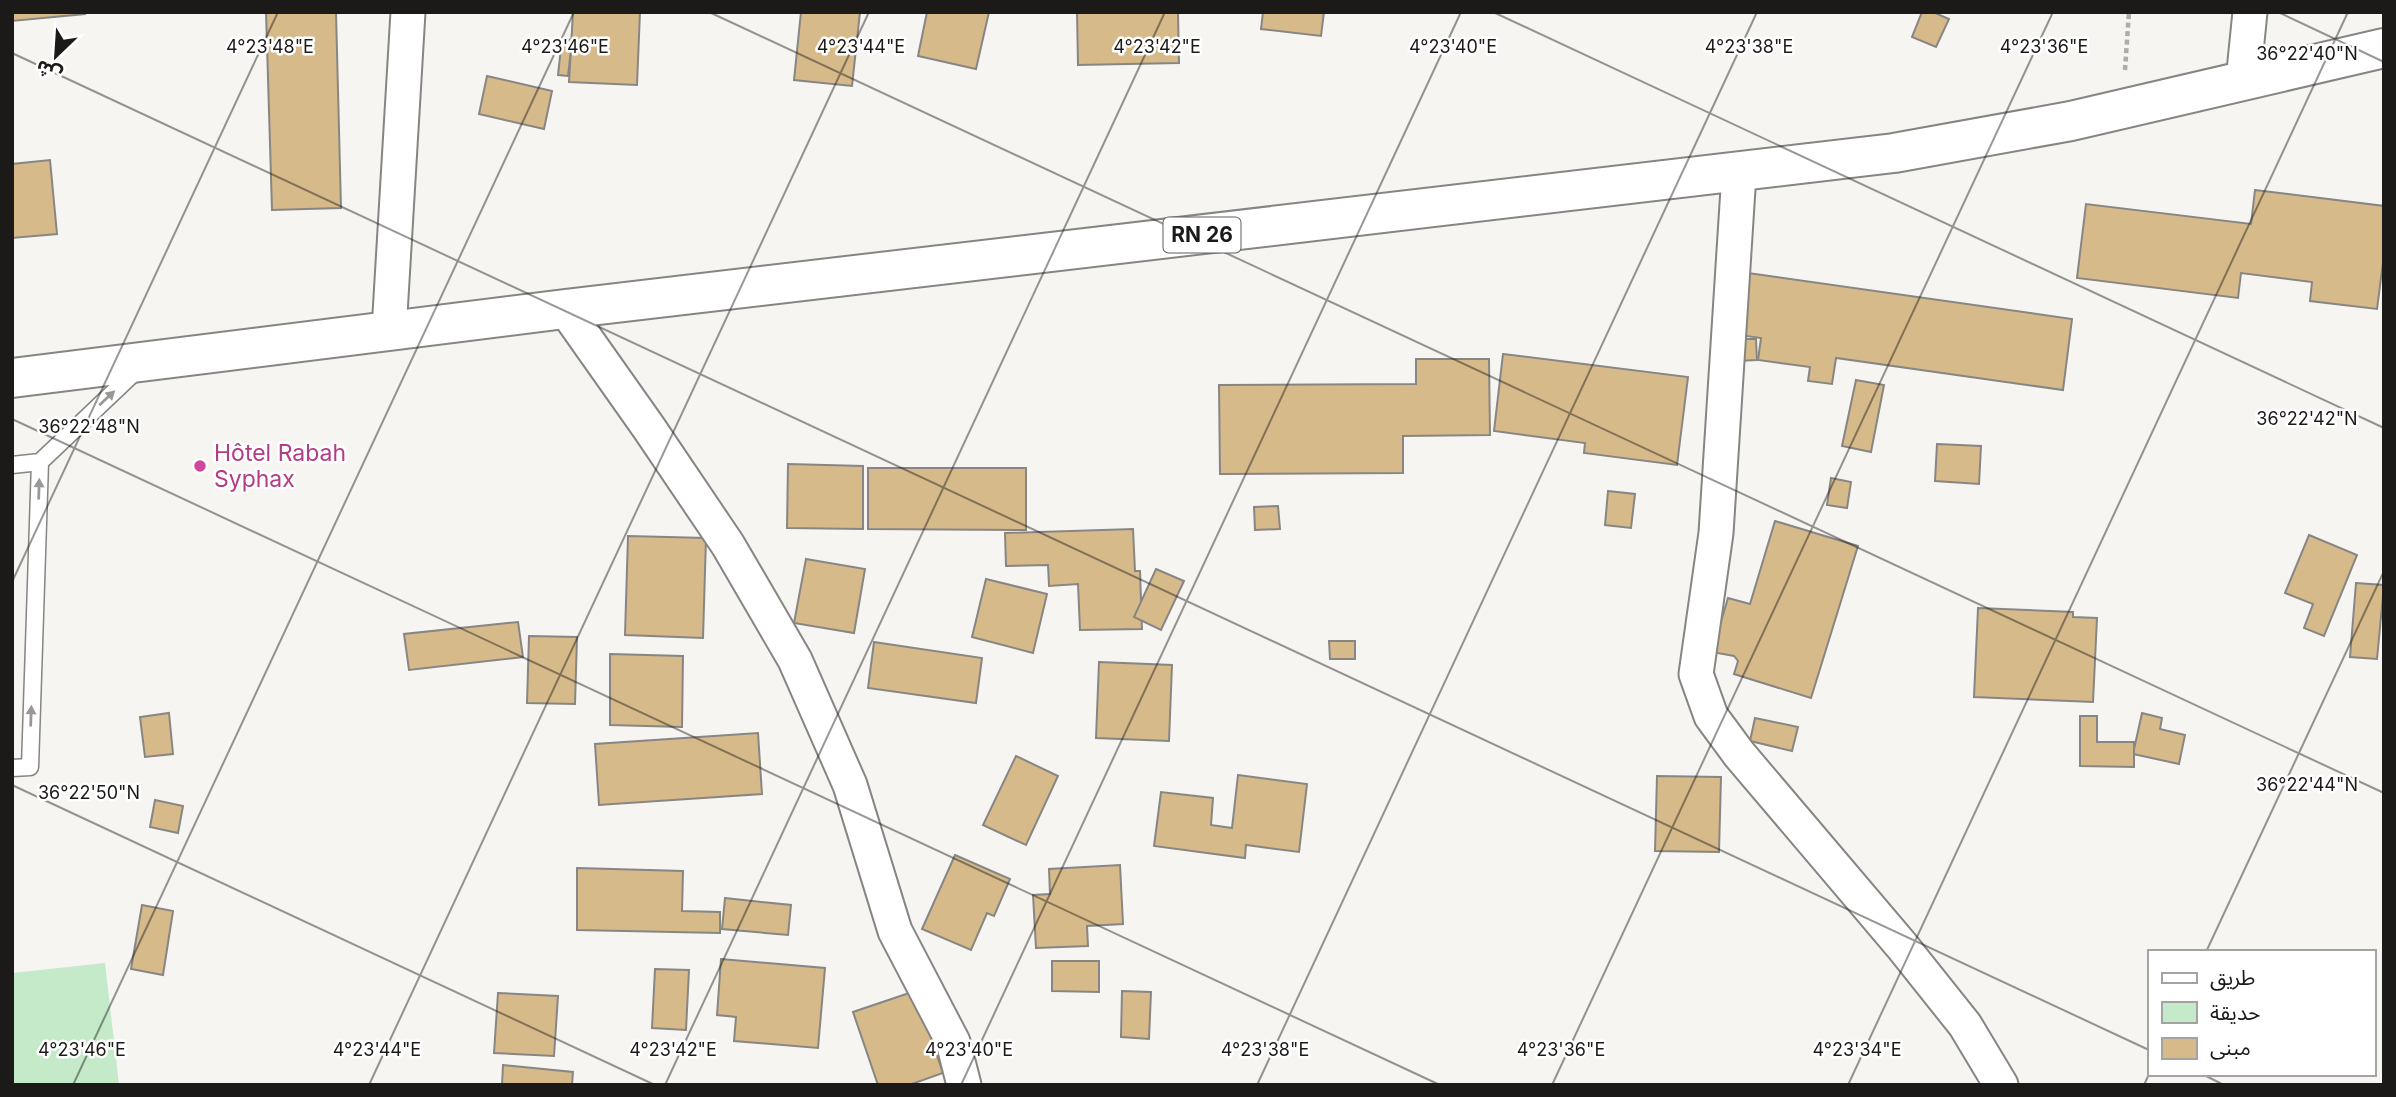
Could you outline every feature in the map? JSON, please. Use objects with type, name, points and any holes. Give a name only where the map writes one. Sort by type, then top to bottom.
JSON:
[{"type":"main road","name":"RN 26","points":[[12,379],[565,309],[1894,153],[2071,121],[2384,48]]},
{"type":"street","points":[[389,331],[408,12]]},
{"type":"street","points":[[2244,81],[2250,12]]},
{"type":"street","points":[[1739,173],[1716,533],[1696,674],[1711,716],[1739,754],[1902,946],[1965,1025],[2001,1085]]},
{"type":"street","points":[[565,309],[728,545],[795,660],[850,785],[895,931],[954,1042],[964,1085]]},
{"type":"lane","points":[[12,465],[40,462],[144,363]]},
{"type":"lane","points":[[12,768],[30,767],[40,462]]},
{"type":"path","points":[[2122,109],[2129,12]]},
{"type":"green space","points":[[105,963],[119,1085],[12,1085],[12,973]]},
{"type":"building","points":[[12,12],[85,12],[85,14],[12,21]]},
{"type":"building","points":[[266,12],[336,12],[341,208],[272,210]]},
{"type":"building","points":[[573,12],[640,12],[637,85],[569,82]]},
{"type":"building","points":[[801,12],[860,12],[852,86],[794,80]]},
{"type":"building","points":[[927,12],[989,12],[976,69],[918,56]]},
{"type":"building","points":[[1077,12],[1178,12],[1179,63],[1078,65]]},
{"type":"building","points":[[1263,12],[1324,12],[1321,36],[1261,29]]},
{"type":"building","points":[[1922,12],[1933,12],[1949,19],[1936,47],[1912,37]]},
{"type":"building","points":[[562,39],[572,40],[568,76],[558,75]]},
{"type":"building","points":[[487,76],[552,91],[544,129],[479,114]]},
{"type":"building","points":[[50,160],[57,234],[12,238],[12,164]]},
{"type":"building","points":[[2255,190],[2384,206],[2384,255],[2377,309],[2310,301],[2312,282],[2241,273],[2238,298],[2077,278],[2086,204],[2251,224]]},
{"type":"building","points":[[1748,273],[2072,319],[2063,390],[1836,358],[1832,384],[1808,381],[1810,367],[1758,360],[1761,338],[1739,335]]},
{"type":"building","points":[[1735,339],[1756,339],[1757,360],[1736,361]]},
{"type":"building","points":[[1503,354],[1688,377],[1677,465],[1584,453],[1585,443],[1494,431]]},
{"type":"building","points":[[1416,359],[1489,359],[1490,435],[1403,436],[1403,473],[1220,474],[1219,385],[1416,384]]},
{"type":"building","points":[[1856,380],[1884,385],[1871,452],[1842,446]]},
{"type":"building","points":[[1937,444],[1981,446],[1979,484],[1935,481]]},
{"type":"building","points":[[788,464],[863,466],[863,529],[787,528]]},
{"type":"building","points":[[868,468],[1026,468],[1026,530],[868,529]]},
{"type":"building","points":[[1831,478],[1851,482],[1847,508],[1827,505]]},
{"type":"building","points":[[1608,491],[1635,494],[1631,528],[1605,525]]},
{"type":"building","points":[[1278,506],[1280,529],[1255,530],[1254,507]]},
{"type":"building","points":[[1775,521],[1858,546],[1811,698],[1734,674],[1738,661],[1734,656],[1712,652],[1728,598],[1750,604]]},
{"type":"building","points":[[1133,529],[1135,571],[1140,571],[1142,629],[1080,630],[1078,584],[1049,586],[1048,565],[1006,566],[1005,533]]},
{"type":"building","points":[[2309,535],[2357,555],[2324,636],[2304,628],[2313,604],[2285,593]]},
{"type":"building","points":[[628,536],[706,538],[703,638],[625,635]]},
{"type":"building","points":[[806,559],[865,569],[854,633],[794,623]]},
{"type":"building","points":[[1156,569],[1184,581],[1161,630],[1134,617]]},
{"type":"building","points":[[986,579],[1047,594],[1033,653],[972,637]]},
{"type":"building","points":[[2356,583],[2384,585],[2377,659],[2350,657]]},
{"type":"building","points":[[1978,608],[2073,612],[2073,617],[2097,618],[2093,702],[1974,697]]},
{"type":"building","points":[[518,622],[523,657],[409,670],[404,634]]},
{"type":"building","points":[[529,636],[577,637],[575,704],[527,703]]},
{"type":"building","points":[[1329,641],[1355,641],[1355,659],[1330,659]]},
{"type":"building","points":[[874,642],[982,658],[976,703],[868,688]]},
{"type":"building","points":[[610,654],[683,656],[682,727],[610,725]]},
{"type":"building","points":[[1099,662],[1172,665],[1169,741],[1096,738]]},
{"type":"building","points":[[169,713],[173,754],[145,757],[140,717]]},
{"type":"building","points":[[2142,713],[2162,718],[2160,729],[2185,735],[2179,764],[2133,754]]},
{"type":"building","points":[[2080,716],[2097,716],[2097,742],[2134,742],[2134,767],[2080,766]]},
{"type":"building","points":[[1755,718],[1798,727],[1792,751],[1750,741]]},
{"type":"building","points":[[758,733],[762,794],[599,805],[595,744]]},
{"type":"building","points":[[1016,756],[1058,776],[1026,845],[983,825]]},
{"type":"building","points":[[1238,775],[1307,784],[1299,852],[1246,845],[1245,858],[1154,846],[1161,792],[1213,798],[1211,825],[1232,828]]},
{"type":"building","points":[[1657,776],[1721,777],[1719,852],[1655,851]]},
{"type":"building","points":[[155,800],[183,806],[178,833],[150,827]]},
{"type":"building","points":[[955,855],[1010,879],[994,916],[987,913],[971,950],[922,929]]},
{"type":"building","points":[[1120,865],[1123,924],[1087,926],[1088,946],[1036,948],[1033,895],[1050,894],[1049,869]]},
{"type":"building","points":[[577,868],[683,871],[682,911],[720,912],[720,933],[577,930]]},
{"type":"building","points":[[725,898],[791,905],[788,935],[722,929]]},
{"type":"building","points":[[142,905],[173,911],[163,975],[131,969]]},
{"type":"building","points":[[721,959],[825,968],[818,1048],[734,1041],[736,1017],[717,1015]]},
{"type":"building","points":[[1052,961],[1099,961],[1099,992],[1052,991]]},
{"type":"building","points":[[655,969],[689,970],[686,1030],[652,1028]]},
{"type":"building","points":[[915,991],[943,1073],[909,1085],[878,1085],[853,1012]]},
{"type":"building","points":[[1122,991],[1151,992],[1149,1039],[1121,1037]]},
{"type":"building","points":[[498,993],[558,996],[554,1056],[494,1053]]},
{"type":"building","points":[[503,1065],[573,1072],[572,1085],[502,1085]]},
{"type":"place","name":"Hôtel Rabah Syphax","points":[[200,466]]}]
